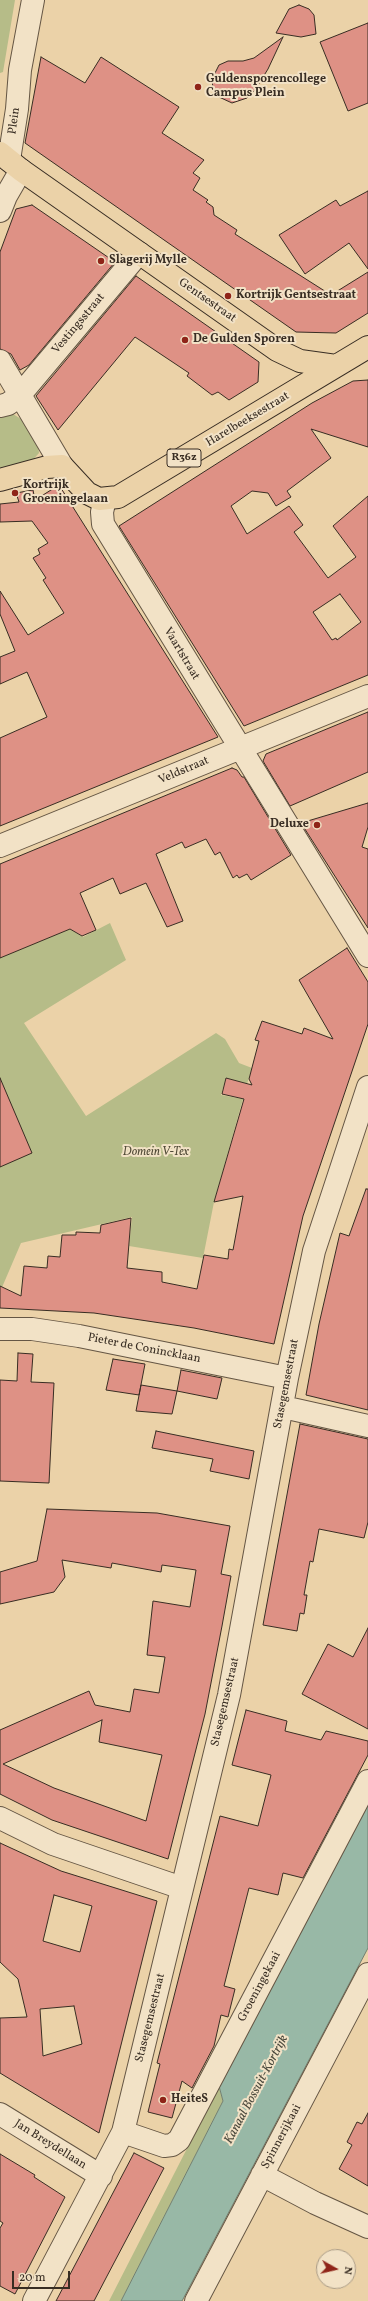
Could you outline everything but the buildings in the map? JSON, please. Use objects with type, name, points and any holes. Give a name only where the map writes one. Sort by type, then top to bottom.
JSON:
[{"type":"main road","name":"Gentsestraat","points":[[10,161],[139,253],[290,357],[316,365],[336,366]]},
{"type":"main road","name":"Harelbeeksestraat","points":[[105,499],[124,495],[368,347]]},
{"type":"main road","points":[[0,480],[47,467],[62,466],[87,493],[105,499]]},
{"type":"street","name":"Plein","points":[[10,161],[17,109],[20,70],[33,0]]},
{"type":"street","name":"Plein","points":[[0,113],[20,70]]},
{"type":"street","points":[[0,211],[6,196],[10,161]]},
{"type":"street","name":"Vestingsstraat","points":[[9,401],[139,253]]},
{"type":"street","points":[[0,361],[9,401],[62,466]]},
{"type":"street","name":"Vaartstraat","points":[[105,499],[102,512],[103,524],[368,956]]},
{"type":"street","name":"Veldstraat","points":[[0,846],[368,696]]},
{"type":"street","name":"Stasegemsestraat","points":[[34,2301],[123,2132],[230,1687],[283,1407],[287,1378],[314,1251],[368,1087]]},
{"type":"street","name":"Pieter de Conincklaan","points":[[0,1329],[32,1329],[79,1336],[287,1378]]},
{"type":"street","points":[[283,1407],[368,1426]]},
{"type":"street","name":"Groeningekaai","points":[[123,2132],[157,2144],[172,2145],[179,2140],[368,1781]]},
{"type":"street","points":[[0,1818],[60,1847],[182,1888]]},
{"type":"street","name":"Spinnerijkaai","points":[[196,2301],[367,1980]]},
{"type":"street","name":"Jan Breydellaan","points":[[0,2114],[101,2176]]},
{"type":"street","points":[[262,2175],[315,2204],[368,2227]]},
{"type":"green space","points":[[0,0],[15,0],[3,72],[0,73]]},
{"type":"green space","points":[[13,414],[21,419],[38,445],[39,453],[31,462],[0,470],[0,415]]},
{"type":"green space","name":"Domein V-Tex","points":[[110,923],[126,960],[24,1023],[86,1116],[216,1033],[225,1039],[239,1063],[252,1068],[247,1084],[226,1078],[221,1095],[243,1099],[214,1202],[203,1258],[129,1246],[132,1217],[21,1243],[0,1292],[0,958],[70,929],[83,937]]},
{"type":"green space","points":[[219,2086],[223,2101],[121,2301],[109,2301]]},
{"type":"water","name":"Kanaal Bossuit-Kortrijk","points":[[368,1803],[368,1948],[182,2301],[121,2301],[223,2101],[219,2086]]},
{"type":"place","name":"Guldensporencollege Campus Plein","points":[[198,87]]},
{"type":"place","name":"Slagerij Mylle","points":[[101,261]]},
{"type":"place","name":"Kortrijk Gentsestraat","points":[[228,296]]},
{"type":"place","name":"De Gulden Sporen","points":[[185,340]]},
{"type":"place","name":"Kortrijk Groeningelaan","points":[[15,493]]},
{"type":"place","name":"Deluxe","points":[[317,825]]},
{"type":"place","name":"HeiteS","points":[[163,2100]]}]
